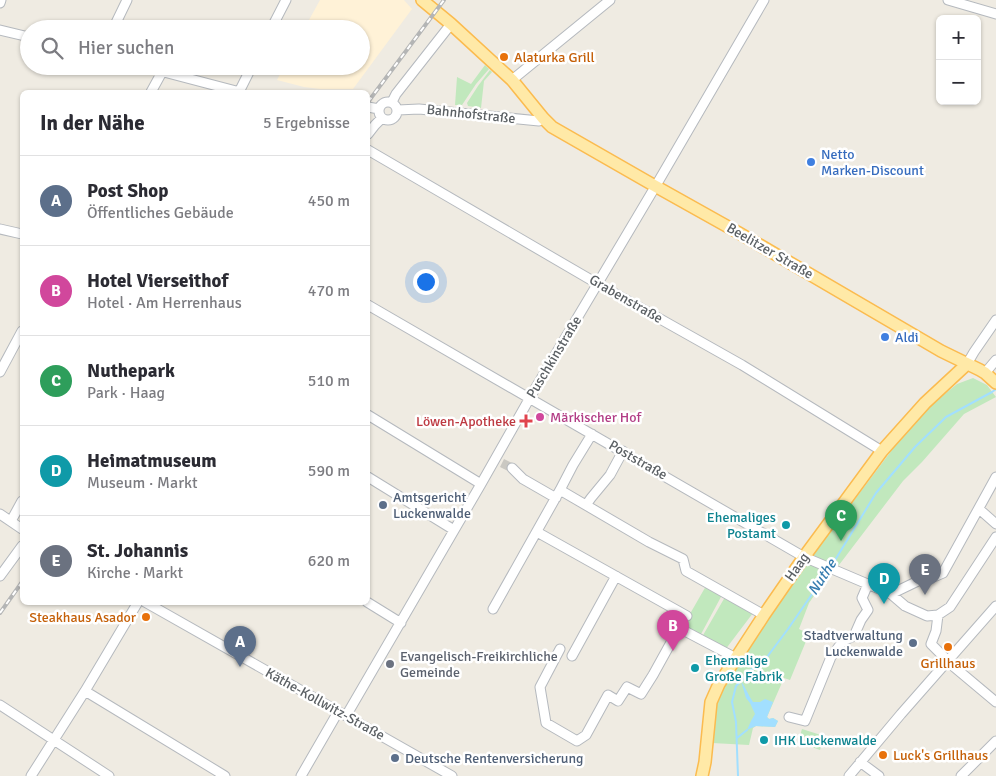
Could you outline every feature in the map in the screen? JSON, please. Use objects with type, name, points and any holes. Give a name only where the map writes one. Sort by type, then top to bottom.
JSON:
[{"type":"main road","name":"Beelitzer Straße","points":[[422,0],[512,80],[552,127],[941,351],[986,374],[996,383]]},
{"type":"main road","name":"Haag","points":[[702,776],[711,702],[719,684],[804,557],[882,452],[925,403],[967,364]]},
{"type":"street","points":[[117,20],[127,0]]},
{"type":"street","points":[[276,20],[286,0]]},
{"type":"street","points":[[512,80],[610,0]]},
{"type":"street","name":"Puschkinstraße","points":[[301,776],[401,622],[481,484],[499,461],[530,398],[764,0]]},
{"type":"street","points":[[948,0],[996,14]]},
{"type":"street","points":[[395,106],[386,102],[380,106],[382,118],[388,121],[397,116],[395,106],[396,94],[450,24]]},
{"type":"street","points":[[0,30],[20,35]]},
{"type":"street","points":[[152,90],[160,75]]},
{"type":"street","points":[[174,75],[231,90]]},
{"type":"street","points":[[240,90],[248,75]]},
{"type":"street","name":"Bahnhofstraße","points":[[395,106],[539,121],[544,118]]},
{"type":"street","points":[[370,107],[379,109]]},
{"type":"street","points":[[370,131],[382,118]]},
{"type":"street","name":"Grabenstraße","points":[[370,151],[598,284],[742,365],[882,452]]},
{"type":"street","points":[[0,229],[20,234]]},
{"type":"street","name":"Poststraße","points":[[370,305],[804,557],[892,594],[905,606],[927,616],[938,615]]},
{"type":"street","points":[[967,364],[996,320]]},
{"type":"street","points":[[0,372],[20,335]]},
{"type":"street","points":[[986,374],[996,360]]},
{"type":"street","points":[[370,416],[481,484]]},
{"type":"street","points":[[493,609],[592,434]]},
{"type":"street","points":[[586,505],[610,475],[623,452]]},
{"type":"street","points":[[512,468],[523,479],[586,505],[649,542],[683,559],[686,571],[764,616]]},
{"type":"street","points":[[892,594],[918,581],[943,573],[996,477]]},
{"type":"street","points":[[370,478],[454,530]]},
{"type":"street","points":[[11,521],[20,505]]},
{"type":"street","points":[[979,509],[996,524]]},
{"type":"street","points":[[0,514],[20,528]]},
{"type":"street","points":[[537,532],[686,616]]},
{"type":"street","points":[[996,537],[950,607],[938,615],[936,631],[931,644],[947,661],[996,702]]},
{"type":"street","points":[[0,576],[20,549]]},
{"type":"street","points":[[572,656],[616,576]]},
{"type":"street","points":[[788,717],[805,721],[831,657],[843,641],[854,636],[868,610],[862,598],[868,584]]},
{"type":"street","points":[[370,604],[401,622]]},
{"type":"street","points":[[31,776],[136,605]]},
{"type":"street","name":"Käthe-Kollwitz-Straße","points":[[150,605],[452,776]]},
{"type":"street","points":[[849,776],[996,606]]},
{"type":"street","points":[[560,649],[540,687],[546,723],[576,741],[586,735],[608,695],[618,702],[628,687],[641,694],[679,628],[736,658]]},
{"type":"street","points":[[85,691],[225,776]]},
{"type":"street","points":[[0,705],[109,776]]},
{"type":"street","points":[[961,776],[996,741]]},
{"type":"street","points":[[860,762],[879,776]]},
{"type":"shaded area","points":[[320,0],[404,0],[412,9],[370,66],[370,20],[309,20]]},
{"type":"shaded area","points":[[280,75],[363,75],[353,89],[320,89],[277,80]]},
{"type":"green space","points":[[485,65],[489,69],[462,105],[455,105],[457,77],[471,84]]},
{"type":"green space","points":[[490,70],[492,72],[484,81],[481,108],[468,106],[467,103]]},
{"type":"green space","points":[[973,378],[987,385],[996,397],[964,414],[903,481],[839,565],[832,570],[809,603],[799,629],[809,634],[790,680],[784,678],[767,717],[778,721],[775,727],[756,726],[753,728],[749,745],[712,743],[716,702],[725,681],[767,616],[895,446],[930,406],[957,384]]},
{"type":"green space","points":[[706,586],[722,595],[700,636],[683,626]]},
{"type":"green space","points":[[725,597],[753,613],[725,650],[702,637]]},
{"type":"green space","points":[[802,729],[824,736],[820,750],[798,742]]},
{"type":"water","points":[[741,681],[753,702],[760,702],[765,699],[773,702],[767,717],[778,721],[775,727],[756,726],[747,730],[755,714],[746,698]]},
{"type":"waterway","name":"Nuthe","points":[[832,565],[876,493],[915,447],[946,417],[996,389]]},
{"type":"waterway","name":"Nuthe","points":[[738,776],[736,722],[732,702],[736,686],[756,665],[764,661],[828,571]]},
{"type":"waterway","points":[[737,738],[747,730]]},
{"type":"tunnel","points":[[502,463],[512,468]]},
{"type":"railway","points":[[370,99],[444,0]]},
{"type":"railway","points":[[0,613],[20,585]]},
{"type":"place","name":"Alaturka Grill","points":[[504,57]]},
{"type":"place","name":"Netto Marken-Discount","points":[[811,162]]},
{"type":"place","name":"Aldi","points":[[885,337]]},
{"type":"place","name":"Märkischer Hof","points":[[540,417]]},
{"type":"place","name":"Löwen-Apotheke","points":[[526,421]]},
{"type":"place","name":"Amtsgericht Luckenwalde","points":[[383,505]]},
{"type":"place","name":"Ehemaliges Postamt","points":[[786,525]]},
{"type":"place","name":"Nuthepark","points":[[841,541]]},
{"type":"place","name":"St. Johannis","points":[[925,595]]},
{"type":"place","name":"Heimatmuseum","points":[[884,604]]},
{"type":"place","name":"Steakhaus Asador","points":[[146,617]]},
{"type":"place","name":"Stadtverwaltung Luckenwalde","points":[[913,643]]},
{"type":"place","name":"Grillhaus","points":[[948,647]]},
{"type":"place","name":"Hotel Vierseithof","points":[[673,651]]},
{"type":"place","name":"Evangelisch-Freikirchliche Gemeinde","points":[[390,664]]},
{"type":"place","name":"Post Shop","points":[[240,667]]},
{"type":"place","name":"Ehemalige Große Fabrik","points":[[695,668]]},
{"type":"place","name":"IHK Luckenwalde","points":[[764,740]]},
{"type":"place","name":"Luck's Grillhaus","points":[[883,755]]},
{"type":"place","name":"Deutsche Rentenversicherung","points":[[395,758]]}]
